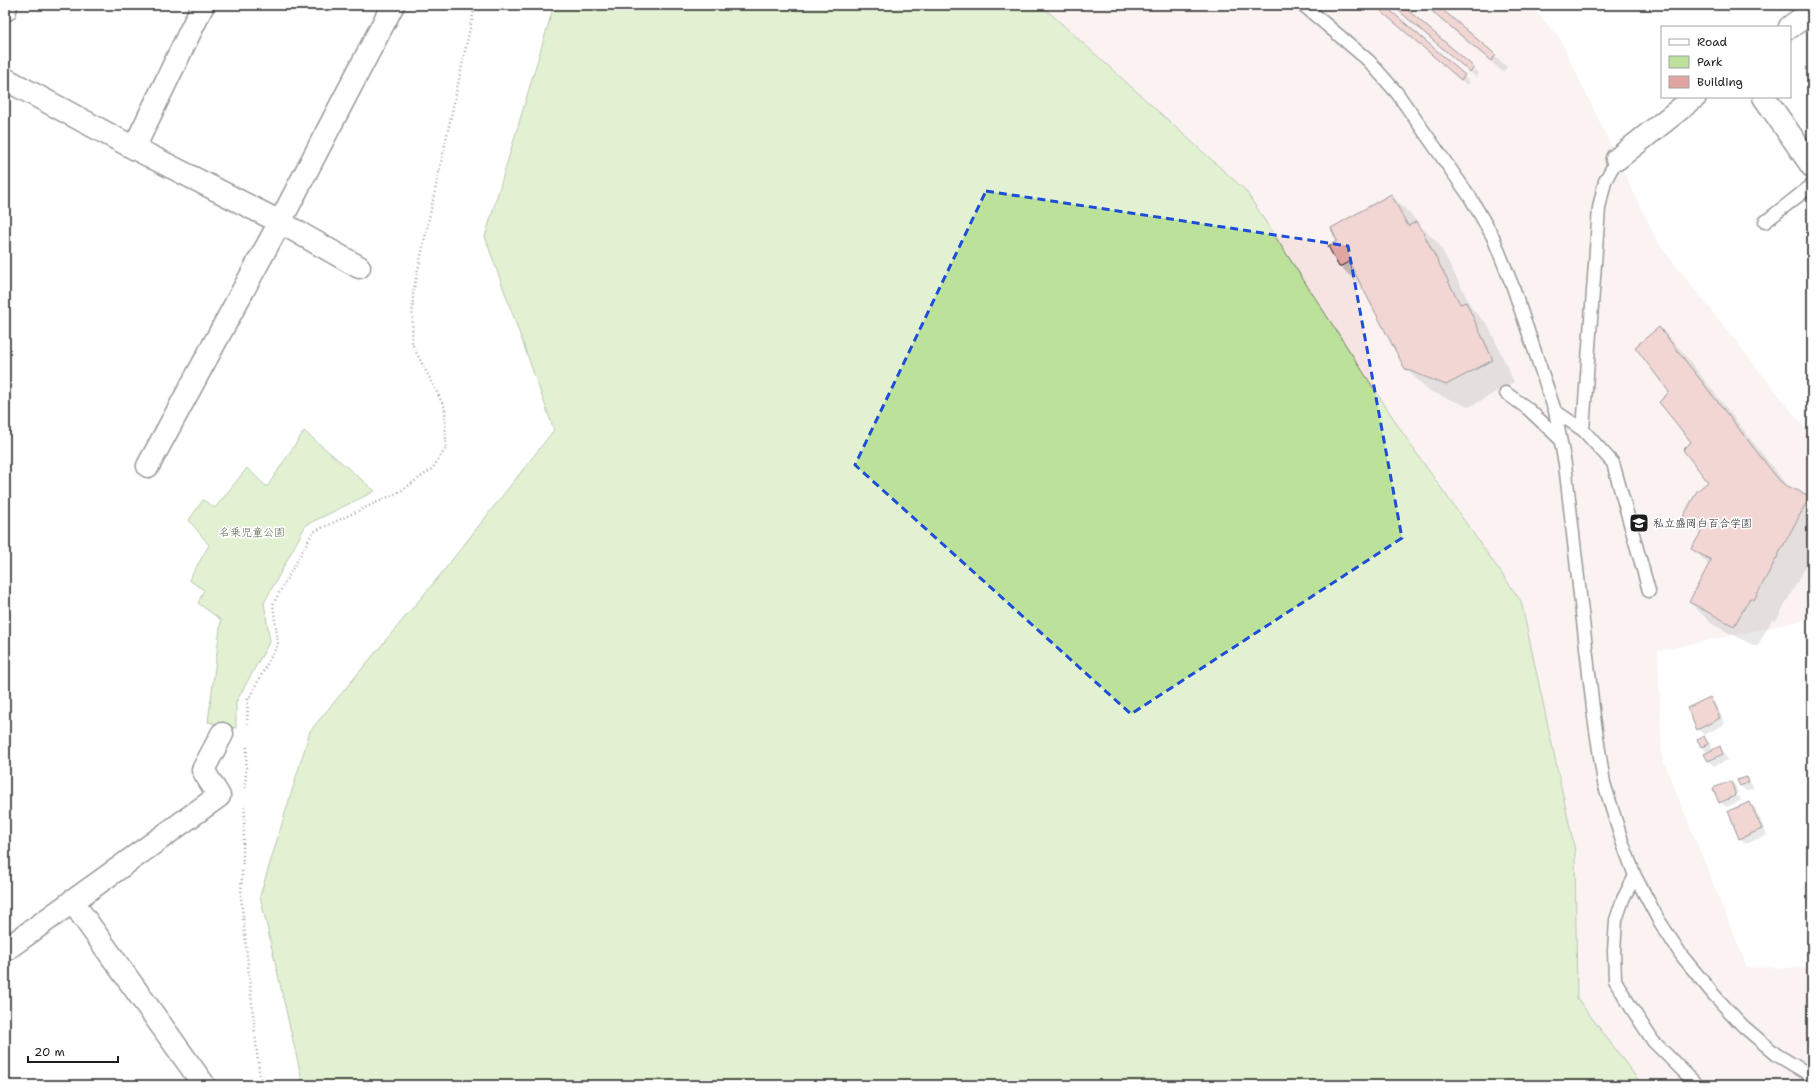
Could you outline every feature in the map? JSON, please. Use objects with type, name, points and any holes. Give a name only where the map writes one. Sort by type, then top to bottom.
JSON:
[{"type":"street","points":[[5,10],[6,5]]},
{"type":"street","points":[[134,148],[203,5]]},
{"type":"street","points":[[148,466],[280,222],[393,5]]},
{"type":"street","points":[[1791,26],[1801,19],[1812,7]]},
{"type":"street","points":[[5,79],[134,148],[280,222],[359,266]]},
{"type":"street","points":[[1617,158],[1694,98]]},
{"type":"street","points":[[1765,98],[1812,166]]},
{"type":"street","points":[[5,950],[219,796],[203,770],[222,734]]},
{"type":"street","points":[[72,901],[204,1085]]},
{"type":"lane","points":[[1303,5],[1369,61],[1397,93],[1470,197],[1493,237],[1513,287],[1555,411],[1565,464],[1594,717],[1604,783],[1622,841],[1636,876],[1658,918],[1682,956],[1714,995],[1743,1026],[1777,1055],[1812,1076]]},
{"type":"lane","points":[[1583,430],[1599,208],[1604,181],[1617,158]]},
{"type":"lane","points":[[1765,222],[1812,185]]},
{"type":"lane","points":[[1506,393],[1527,408],[1560,439]]},
{"type":"lane","points":[[1555,411],[1583,430],[1613,463],[1649,591]]},
{"type":"lane","points":[[1636,876],[1623,899],[1616,920],[1614,951],[1615,980],[1632,1010],[1654,1042],[1697,1085]]},
{"type":"path","points":[[247,732],[248,700],[278,644],[273,604],[313,532],[401,491],[432,469],[446,448],[445,408],[412,344],[413,293],[475,5]]},
{"type":"path","points":[[245,795],[247,740]]},
{"type":"path","points":[[245,803],[241,897],[259,1072],[262,1085]]},
{"type":"highlighted area","points":[[986,191],[1348,246],[1402,538],[1131,714],[855,465]]},
{"type":"shaded area","name":"私立盛岡白百合学園","points":[[1041,5],[1530,5],[1559,37],[1658,243],[1812,437],[1812,612],[1810,619],[1658,651],[1662,757],[1747,967],[1812,968],[1812,1085],[1642,1085],[1577,999],[1575,851],[1521,601],[1410,444],[1245,190]]},
{"type":"green space","points":[[554,5],[1041,5],[1245,190],[1410,444],[1521,601],[1575,851],[1577,998],[1642,1085],[303,1085],[260,896],[310,731],[441,574],[554,430],[485,237]]},
{"type":"green space","name":"名乗児童公園","points":[[304,431],[375,491],[306,525],[264,603],[270,641],[236,702],[236,728],[208,722],[221,620],[198,603],[204,590],[189,580],[209,545],[189,520],[203,500],[215,508],[247,468],[267,487]]},
{"type":"building","points":[[1374,5],[1384,5],[1465,75],[1461,80]]},
{"type":"building","points":[[1392,5],[1402,5],[1474,67],[1470,72]]},
{"type":"building","points":[[1425,5],[1437,5],[1496,55],[1491,61]]},
{"type":"building","points":[[1391,194],[1408,226],[1417,221],[1460,304],[1466,302],[1493,360],[1446,385],[1405,369],[1349,262],[1339,267],[1328,246],[1337,241],[1331,228]]},
{"type":"building","points":[[1659,327],[1779,480],[1785,485],[1810,496],[1754,600],[1750,598],[1734,626],[1689,602],[1711,560],[1691,549],[1703,529],[1683,517],[1697,491],[1708,482],[1683,450],[1691,442],[1659,402],[1669,392],[1635,347]]},
{"type":"building","points":[[1710,697],[1720,718],[1697,730],[1687,708]]},
{"type":"building","points":[[1704,736],[1708,744],[1701,747],[1697,739]]},
{"type":"building","points":[[1720,746],[1723,754],[1708,761],[1704,754]]},
{"type":"building","points":[[1747,777],[1749,782],[1740,786],[1737,780]]},
{"type":"building","points":[[1731,781],[1736,796],[1719,803],[1713,788]]},
{"type":"building","points":[[1750,802],[1762,829],[1739,839],[1728,811]]},
{"type":"place","name":"私立盛岡白百合学園","points":[[1639,523]]}]
